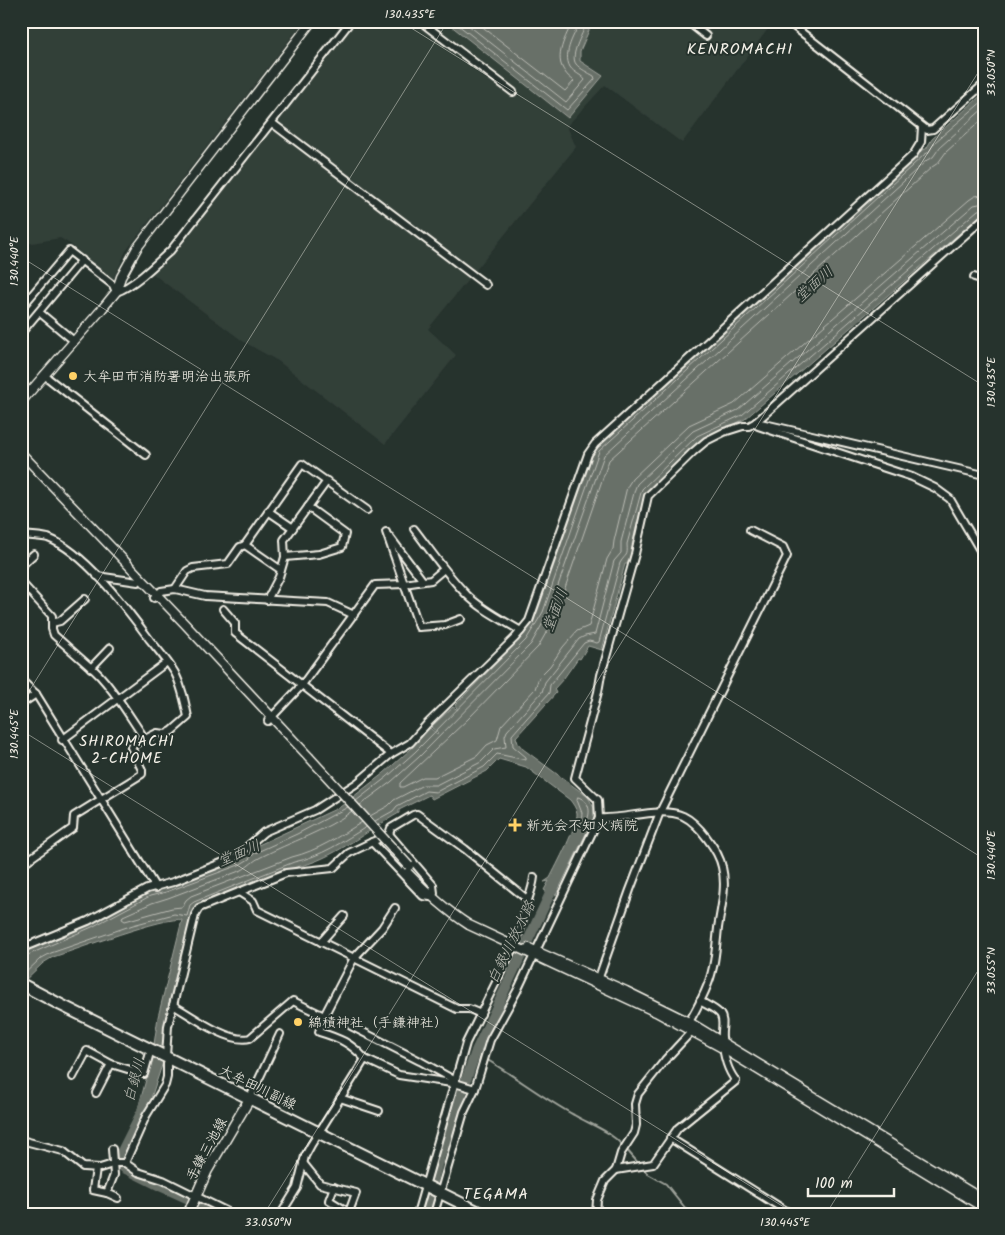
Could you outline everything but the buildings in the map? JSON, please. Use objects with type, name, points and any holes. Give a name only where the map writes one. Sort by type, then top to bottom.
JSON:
[{"type":"main road","name":"大牟田川副線","points":[[22,986],[483,1214]]},
{"type":"main road","name":"手鎌三池線","points":[[188,1214],[207,1171],[250,1098]]},
{"type":"street","points":[[21,402],[116,292],[121,277],[137,248],[312,21]]},
{"type":"street","points":[[116,292],[128,286],[171,250],[350,21]]},
{"type":"street","points":[[420,21],[513,92]]},
{"type":"street","points":[[687,21],[706,36]]},
{"type":"street","points":[[787,21],[927,130],[933,129],[984,84]]},
{"type":"street","points":[[272,123],[486,285]]},
{"type":"street","points":[[21,951],[28,946],[88,921],[147,889],[156,888],[234,858],[264,832],[315,810],[357,783],[391,754],[410,744],[427,724],[521,631],[530,618],[588,454],[595,444],[913,155],[921,142],[922,127]]},
{"type":"street","points":[[434,1214],[464,1112],[490,1040],[535,953],[599,818],[598,800],[576,781],[576,778],[601,675],[635,554],[648,496],[706,441],[724,432],[749,426],[756,422],[984,218]]},
{"type":"street","points":[[21,308],[68,251],[113,285],[116,292]]},
{"type":"street","points":[[21,333],[82,260]]},
{"type":"street","points":[[974,277],[984,280]]},
{"type":"street","points":[[39,312],[74,341]]},
{"type":"street","points":[[44,375],[146,455]]},
{"type":"street","points":[[756,422],[984,475]]},
{"type":"street","points":[[756,422],[758,426],[912,478],[942,492],[950,499],[984,557]]},
{"type":"street","points":[[21,453],[443,907],[469,924],[689,1022],[984,1208]]},
{"type":"street","points":[[21,461],[139,580]]},
{"type":"street","points":[[175,589],[187,571],[193,568],[228,564],[240,547],[244,545],[302,464],[368,510]]},
{"type":"street","points":[[267,600],[285,557],[284,540],[327,482]]},
{"type":"street","points":[[285,557],[318,554],[342,547],[345,534],[308,507]]},
{"type":"street","points":[[268,511],[293,528]]},
{"type":"street","points":[[414,529],[444,569],[467,595],[482,607],[521,631]]},
{"type":"street","points":[[598,981],[660,812],[787,556],[783,548],[750,530]]},
{"type":"street","points":[[423,581],[386,532],[419,627],[445,625],[461,619]]},
{"type":"street","points":[[21,535],[47,538],[81,560],[97,576],[132,616],[167,662],[179,683],[188,717],[172,731],[166,734],[157,733],[131,747],[142,770],[142,774],[74,816],[73,828],[21,865]]},
{"type":"street","points":[[244,545],[281,570]]},
{"type":"street","points":[[21,566],[34,554]]},
{"type":"street","points":[[270,719],[302,685],[375,585],[404,584],[430,580],[444,569]]},
{"type":"street","points":[[97,576],[139,580]]},
{"type":"street","points":[[21,582],[52,616],[54,635],[91,668],[117,698],[145,739]]},
{"type":"street","points":[[155,597],[161,591],[175,589],[205,596],[328,603],[354,615]]},
{"type":"street","points":[[52,623],[60,621],[85,599]]},
{"type":"street","points":[[223,609],[235,623],[236,633],[391,754]]},
{"type":"street","points":[[91,668],[110,648]]},
{"type":"street","points":[[62,740],[167,662]]},
{"type":"street","points":[[21,680],[36,694],[62,740],[102,800],[156,888]]},
{"type":"street","points":[[21,704],[36,694]]},
{"type":"street","points":[[599,818],[621,818],[660,812],[682,816],[691,822],[712,846],[722,866],[723,895],[715,956],[709,984],[689,1022],[692,1032]]},
{"type":"street","points":[[124,1163],[146,1116],[165,1084],[167,1077],[168,1026],[195,915],[199,908],[286,873],[333,868],[349,852],[389,834],[391,828],[417,814],[465,849],[528,900]]},
{"type":"street","points":[[389,834],[433,885],[432,895]]},
{"type":"street","points":[[372,842],[423,896],[432,895]]},
{"type":"street","points":[[417,1214],[466,1043],[522,928],[528,900],[533,889],[534,877]]},
{"type":"street","points":[[239,892],[254,901],[257,910],[457,1009],[469,1008],[481,1014]]},
{"type":"street","points":[[395,908],[382,928],[354,958],[324,1016],[319,1032],[340,1039],[365,1059],[399,1075],[456,1083],[473,1088]]},
{"type":"street","points":[[321,942],[344,916]]},
{"type":"street","points":[[598,981],[692,1032],[723,1045],[984,1200]]},
{"type":"street","points":[[173,1005],[222,1033],[245,1039],[250,1038],[293,1001],[324,1016]]},
{"type":"street","points":[[616,1170],[653,1164],[678,1128],[736,1081],[726,1062],[722,1018],[719,1012],[700,1001]]},
{"type":"street","points":[[351,1026],[456,1083]]},
{"type":"street","points":[[596,1214],[597,1200],[604,1181],[616,1170],[621,1153],[634,1133],[636,1125],[635,1104],[638,1094],[665,1060],[692,1032]]},
{"type":"street","points":[[250,1098],[280,1034]]},
{"type":"street","points":[[72,1077],[86,1051],[111,1064],[144,1074],[151,1049]]},
{"type":"street","points":[[281,1214],[297,1188],[310,1145],[365,1059]]},
{"type":"street","points":[[96,1093],[111,1064]]},
{"type":"street","points":[[340,1098],[379,1112]]},
{"type":"street","points":[[670,1138],[791,1214]]},
{"type":"street","points":[[21,1140],[63,1151],[83,1167],[107,1167],[124,1163],[138,1172],[163,1180],[193,1201],[232,1214]]},
{"type":"street","points":[[107,1193],[114,1175],[112,1149]]},
{"type":"street","points":[[303,1163],[320,1184],[334,1187],[356,1193],[350,1213],[329,1200],[334,1187]]},
{"type":"street","points":[[96,1168],[93,1190],[118,1198]]},
{"type":"shaded area","points":[[21,21],[304,21],[126,251],[113,280],[70,244],[60,238],[21,245]]},
{"type":"shaded area","points":[[343,21],[774,21],[682,143],[605,85],[567,126],[576,147],[428,329],[456,355],[385,444],[278,361],[244,342],[149,271]]},
{"type":"water","points":[[445,21],[593,21],[580,51],[580,61],[603,76],[568,118]]},
{"type":"water","name":"堂面川","points":[[984,93],[984,212],[745,419],[700,440],[645,492],[632,545],[634,547],[629,564],[625,564],[602,650],[588,646],[580,659],[578,658],[554,689],[556,693],[516,737],[523,749],[588,797],[594,808],[594,817],[556,895],[553,893],[551,897],[545,893],[546,891],[544,890],[549,881],[544,882],[550,878],[570,836],[576,819],[576,809],[570,800],[526,767],[499,759],[487,771],[432,799],[429,795],[399,810],[399,813],[335,852],[309,864],[296,867],[196,906],[193,912],[164,1047],[163,1062],[147,1110],[138,1109],[152,1058],[158,1017],[182,920],[173,920],[140,928],[53,957],[43,963],[21,984],[21,955],[149,891],[164,888],[237,860],[246,855],[252,848],[340,807],[384,773],[411,749],[430,728],[437,734],[431,727],[453,707],[458,710],[455,705],[522,637],[538,610],[595,448],[921,150],[926,149],[932,139]]},
{"type":"waterway","name":"白銀川放水路","points":[[425,1214],[437,1165],[476,1051],[555,883]]},
{"type":"waterway","name":"白銀川放水路","points":[[476,1051],[482,1056]]},
{"type":"waterway","points":[[486,1059],[580,1119],[606,1132],[623,1146]]},
{"type":"waterway","name":"白銀川","points":[[146,1098],[142,1111],[118,1159],[124,1168],[222,1214]]},
{"type":"waterway","points":[[626,1149],[639,1164]]},
{"type":"waterway","points":[[642,1168],[648,1174],[666,1184],[690,1214]]},
{"type":"place","name":"大牟田市消防署明治出張所","points":[[73,376]]},
{"type":"place","name":"新光会不知火病院","points":[[515,825]]},
{"type":"place","name":"綿積神社（手鎌神社）","points":[[298,1022]]},
{"type":"district","name":"KENROMACHI","points":[[740,48]]},
{"type":"district","name":"SHIROMACHI 2-CHOME","points":[[127,750]]},
{"type":"district","name":"TEGAMA","points":[[496,1193]]}]
